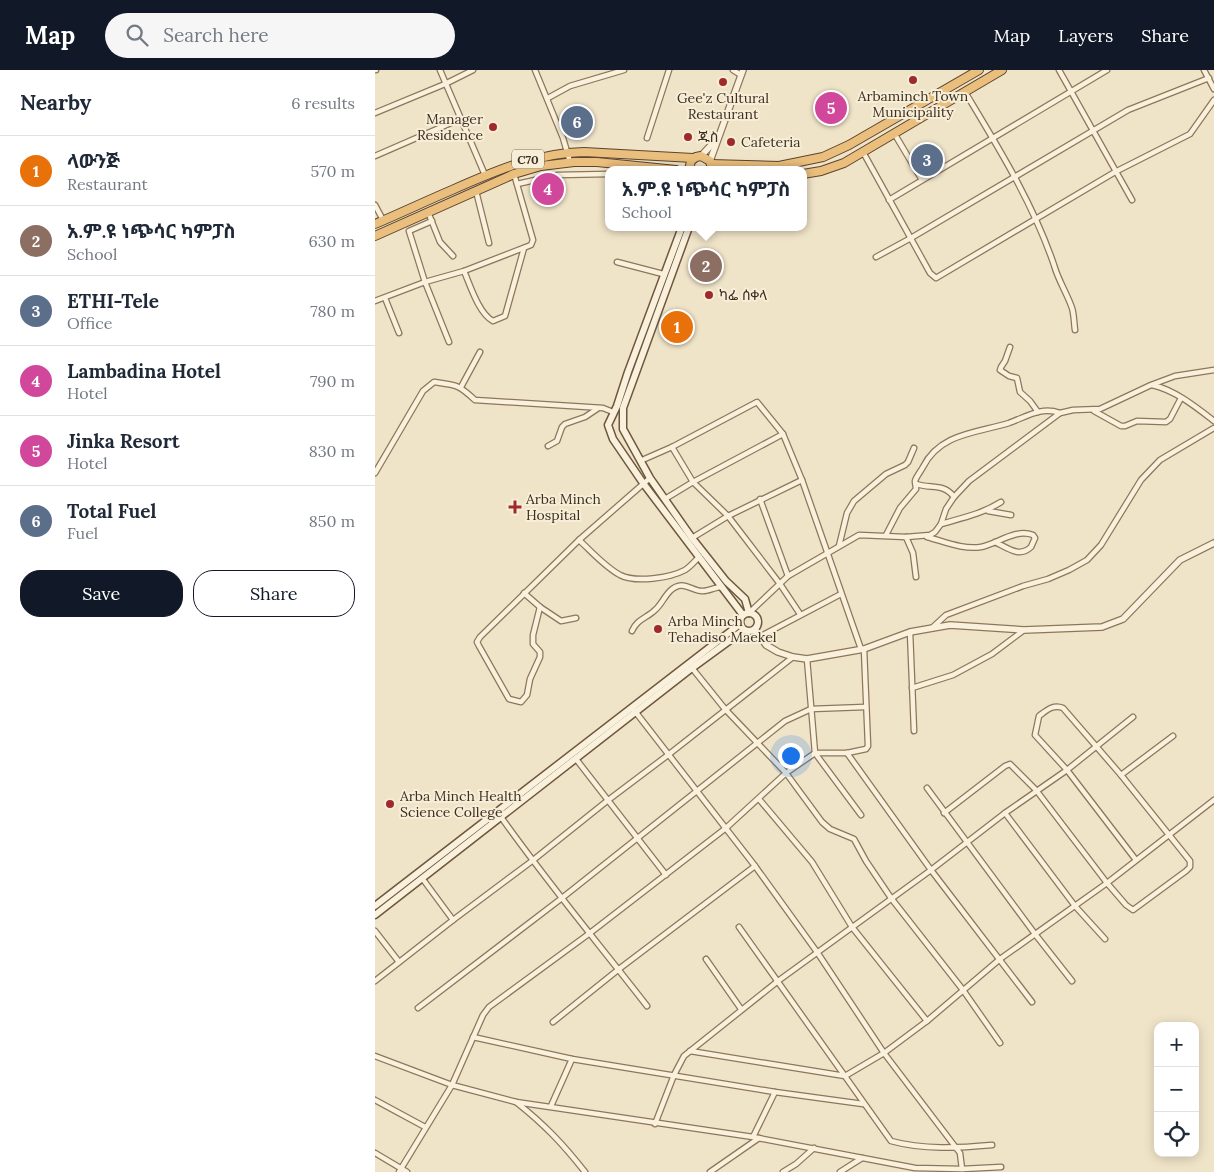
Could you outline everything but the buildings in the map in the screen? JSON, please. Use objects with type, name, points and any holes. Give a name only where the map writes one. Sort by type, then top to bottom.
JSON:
[{"type":"highway","points":[[701,156],[711,165],[779,166],[823,157],[849,145],[979,70]]},
{"type":"highway","points":[[807,173],[821,171],[863,152],[1002,70]]},
{"type":"highway","points":[[907,112],[913,122]]},
{"type":"highway","name":"C70","points":[[375,224],[485,175],[532,158],[568,152],[693,158],[701,156]]},
{"type":"highway","points":[[689,166],[693,158]]},
{"type":"highway","name":"C70","points":[[375,236],[514,174],[541,166],[570,162],[597,162],[636,166]]},
{"type":"main road","points":[[375,915],[576,759],[634,709],[745,630],[755,629],[758,624],[757,618],[747,613],[722,587],[643,483],[613,439],[608,425],[680,231]]},
{"type":"main road","points":[[688,231],[623,408],[623,429],[650,478],[692,538],[726,580],[745,598],[747,613]]},
{"type":"main road","points":[[375,906],[634,709],[740,624],[740,619],[747,613]]},
{"type":"main road","points":[[740,624],[745,630]]},
{"type":"street","points":[[440,70],[485,175]]},
{"type":"street","points":[[375,113],[445,84],[473,70]]},
{"type":"street","points":[[535,70],[548,98],[570,162]]},
{"type":"street","points":[[548,98],[570,86],[624,70]]},
{"type":"street","points":[[647,138],[669,70]]},
{"type":"street","points":[[711,165],[719,136],[742,73],[733,70]]},
{"type":"street","points":[[1059,70],[1132,200]]},
{"type":"street","points":[[889,200],[1107,70]]},
{"type":"street","points":[[1204,70],[1214,89]]},
{"type":"street","points":[[876,257],[1015,178],[1128,110],[1214,73]]},
{"type":"street","points":[[965,92],[993,138],[1036,219],[1050,252],[1054,267],[1073,309],[1075,330]]},
{"type":"street","points":[[863,152],[930,273],[936,278],[1115,172],[1190,134],[1214,100]]},
{"type":"street","points":[[375,156],[460,119]]},
{"type":"street","points":[[894,134],[922,180]]},
{"type":"street","points":[[701,156],[719,136]]},
{"type":"street","points":[[375,302],[425,282],[464,271],[531,245],[533,240],[514,174]]},
{"type":"street","points":[[517,184],[558,175],[605,174]]},
{"type":"street","points":[[475,191],[489,243]]},
{"type":"street","points":[[375,205],[383,220]]},
{"type":"street","points":[[428,212],[440,242],[453,256]]},
{"type":"street","points":[[432,221],[409,231],[425,282],[449,342]]},
{"type":"street","points":[[464,271],[487,318],[493,321],[501,319],[505,316],[524,248]]},
{"type":"street","points":[[617,262],[663,274]]},
{"type":"street","points":[[385,298],[399,333]]},
{"type":"street","points":[[1010,346],[1000,370],[1009,376],[1017,378],[1020,392],[1038,412]]},
{"type":"street","points":[[461,387],[480,352]]},
{"type":"street","points":[[747,613],[788,576],[859,535],[906,537],[930,535],[935,532],[941,524],[946,508],[953,497],[969,481],[1060,413],[1073,410],[1093,410],[1109,405],[1175,376],[1214,370]]},
{"type":"street","points":[[375,473],[423,390],[434,382],[455,384],[475,400],[603,408],[613,412]]},
{"type":"street","points":[[1151,385],[1181,398],[1214,421]]},
{"type":"street","points":[[1093,410],[1121,426],[1137,421],[1166,422],[1170,419],[1181,398]]},
{"type":"street","points":[[400,1170],[452,1085],[473,1037],[489,1007],[666,875],[726,828],[786,773],[815,753],[847,753],[864,750],[868,746],[862,649],[802,480],[783,434],[757,402],[672,447],[640,461]]},
{"type":"street","points":[[548,446],[557,440],[565,424],[585,417],[597,409]]},
{"type":"street","points":[[886,535],[900,508],[916,489],[915,481],[927,460],[934,451],[951,439],[1038,412],[1053,411],[1060,413]]},
{"type":"street","points":[[932,628],[946,615],[1023,586],[1048,579],[1087,560],[1101,545],[1141,480],[1160,460],[1214,428]]},
{"type":"street","points":[[665,499],[783,434]]},
{"type":"street","points":[[672,447],[693,482],[729,516],[800,614]]},
{"type":"street","points":[[839,546],[847,513],[854,501],[886,474],[905,466],[914,448]]},
{"type":"street","points":[[540,607],[533,635],[533,644],[540,652],[540,657],[530,679],[527,695],[521,702],[515,701],[509,699],[477,642],[479,637],[579,540],[650,478]]},
{"type":"street","points":[[692,538],[761,499],[802,480]]},
{"type":"street","points":[[916,484],[945,489],[950,491],[953,497]]},
{"type":"street","points":[[761,499],[788,576]]},
{"type":"street","points":[[941,524],[988,510],[1001,502]]},
{"type":"street","points":[[988,510],[1011,515]]},
{"type":"street","points":[[919,535],[979,548],[995,542],[1022,533],[1033,535],[1035,538],[1031,547],[1017,553],[995,542]]},
{"type":"street","points":[[906,537],[913,552],[916,577]]},
{"type":"street","points":[[579,540],[613,571],[629,578],[645,580],[686,570],[699,556]]},
{"type":"street","points":[[755,629],[766,645],[778,652],[793,657],[807,658],[862,649],[910,632],[950,625],[1024,630],[1102,627],[1119,621],[1132,612],[1180,560],[1214,543]]},
{"type":"street","points":[[632,631],[640,620],[655,611],[670,591],[677,587],[685,586],[703,591],[722,587]]},
{"type":"street","points":[[524,593],[540,607],[561,621],[577,618]]},
{"type":"street","points":[[759,637],[841,594]]},
{"type":"street","points":[[912,688],[953,675],[992,654],[1024,630]]},
{"type":"street","points":[[910,632],[915,731]]},
{"type":"street","points":[[375,981],[793,657]]},
{"type":"street","points":[[807,658],[815,753],[861,815]]},
{"type":"street","points":[[692,668],[725,710],[786,773],[822,822],[830,829],[854,839],[866,861],[891,898],[963,990],[999,1043]]},
{"type":"street","points":[[944,813],[1010,764],[1036,790],[1107,883],[1126,905],[1133,910],[1186,871],[1190,867],[1190,861],[1097,745],[1063,708],[1057,706],[1050,707],[1039,716],[1035,735],[1067,770],[1137,860]]},
{"type":"street","points":[[418,1008],[562,898],[785,721],[811,709],[865,707]]},
{"type":"street","points":[[634,709],[755,866],[817,952],[884,1052],[960,1153],[962,1169]]},
{"type":"street","points":[[655,1124],[674,1075],[684,1056],[778,981],[931,870],[1005,812],[1067,770],[1133,717]]},
{"type":"street","points":[[1121,775],[1173,736]]},
{"type":"street","points":[[847,753],[931,870],[1001,959],[1032,1002]]},
{"type":"street","points":[[576,759],[666,875]]},
{"type":"street","points":[[927,788],[1072,981]]},
{"type":"street","points":[[759,799],[812,862],[852,927],[927,1021]]},
{"type":"street","points":[[690,1051],[845,1076],[884,1052],[927,1021],[1001,959],[1107,883],[1214,800]]},
{"type":"street","points":[[1005,812],[1075,906],[1105,939]]},
{"type":"street","points":[[501,817],[532,861],[591,932],[647,1006]]},
{"type":"street","points":[[553,1022],[619,969],[755,866]]},
{"type":"street","points":[[422,878],[453,920]]},
{"type":"street","points":[[739,927],[891,1141],[903,1145],[956,1148],[992,1146]]},
{"type":"street","points":[[375,931],[399,962]]},
{"type":"street","points":[[706,959],[741,1009]]},
{"type":"street","points":[[473,1037],[572,1059],[775,1092],[863,1104]]},
{"type":"street","points":[[375,1056],[452,1085],[516,1102],[759,1138],[917,1170],[1001,1167]]},
{"type":"street","points":[[551,1106],[572,1059]]},
{"type":"street","points":[[753,1137],[775,1092]]},
{"type":"street","points":[[375,1100],[425,1127]]},
{"type":"street","points":[[516,1102],[559,1139],[585,1172]]},
{"type":"street","points":[[710,1172],[759,1138]]},
{"type":"street","points":[[783,1172],[796,1164],[814,1148]]},
{"type":"street","points":[[375,1153],[400,1170],[407,1172]]},
{"type":"street","points":[[840,1172],[862,1158]]},
{"type":"place","name":"Arbaminch Town Municipality","points":[[913,80]]},
{"type":"place","name":"Gee'z Cultural Restaurant","points":[[723,82]]},
{"type":"place","name":"Jinka Resort","points":[[831,108]]},
{"type":"place","name":"Total Fuel","points":[[577,122]]},
{"type":"place","name":"Manager Residence","points":[[493,127]]},
{"type":"place","name":"ጁስ","points":[[688,137]]},
{"type":"place","name":"Cafeteria","points":[[731,142]]},
{"type":"place","name":"ETHI-Tele","points":[[927,160]]},
{"type":"place","name":"Lambadina Hotel","points":[[548,189]]},
{"type":"place","name":"አ.ም.ዩ ነጭሳር ካምፓስ","points":[[706,266]]},
{"type":"place","name":"ካፌ ሰቀላ","points":[[709,295]]},
{"type":"place","name":"ላውንጅ","points":[[677,327]]},
{"type":"place","name":"Arba Minch Hospital","points":[[515,507]]},
{"type":"place","name":"Arba Minch Tehadiso Maekel","points":[[658,629]]},
{"type":"place","name":"Arba Minch Health Science College","points":[[390,804]]}]
